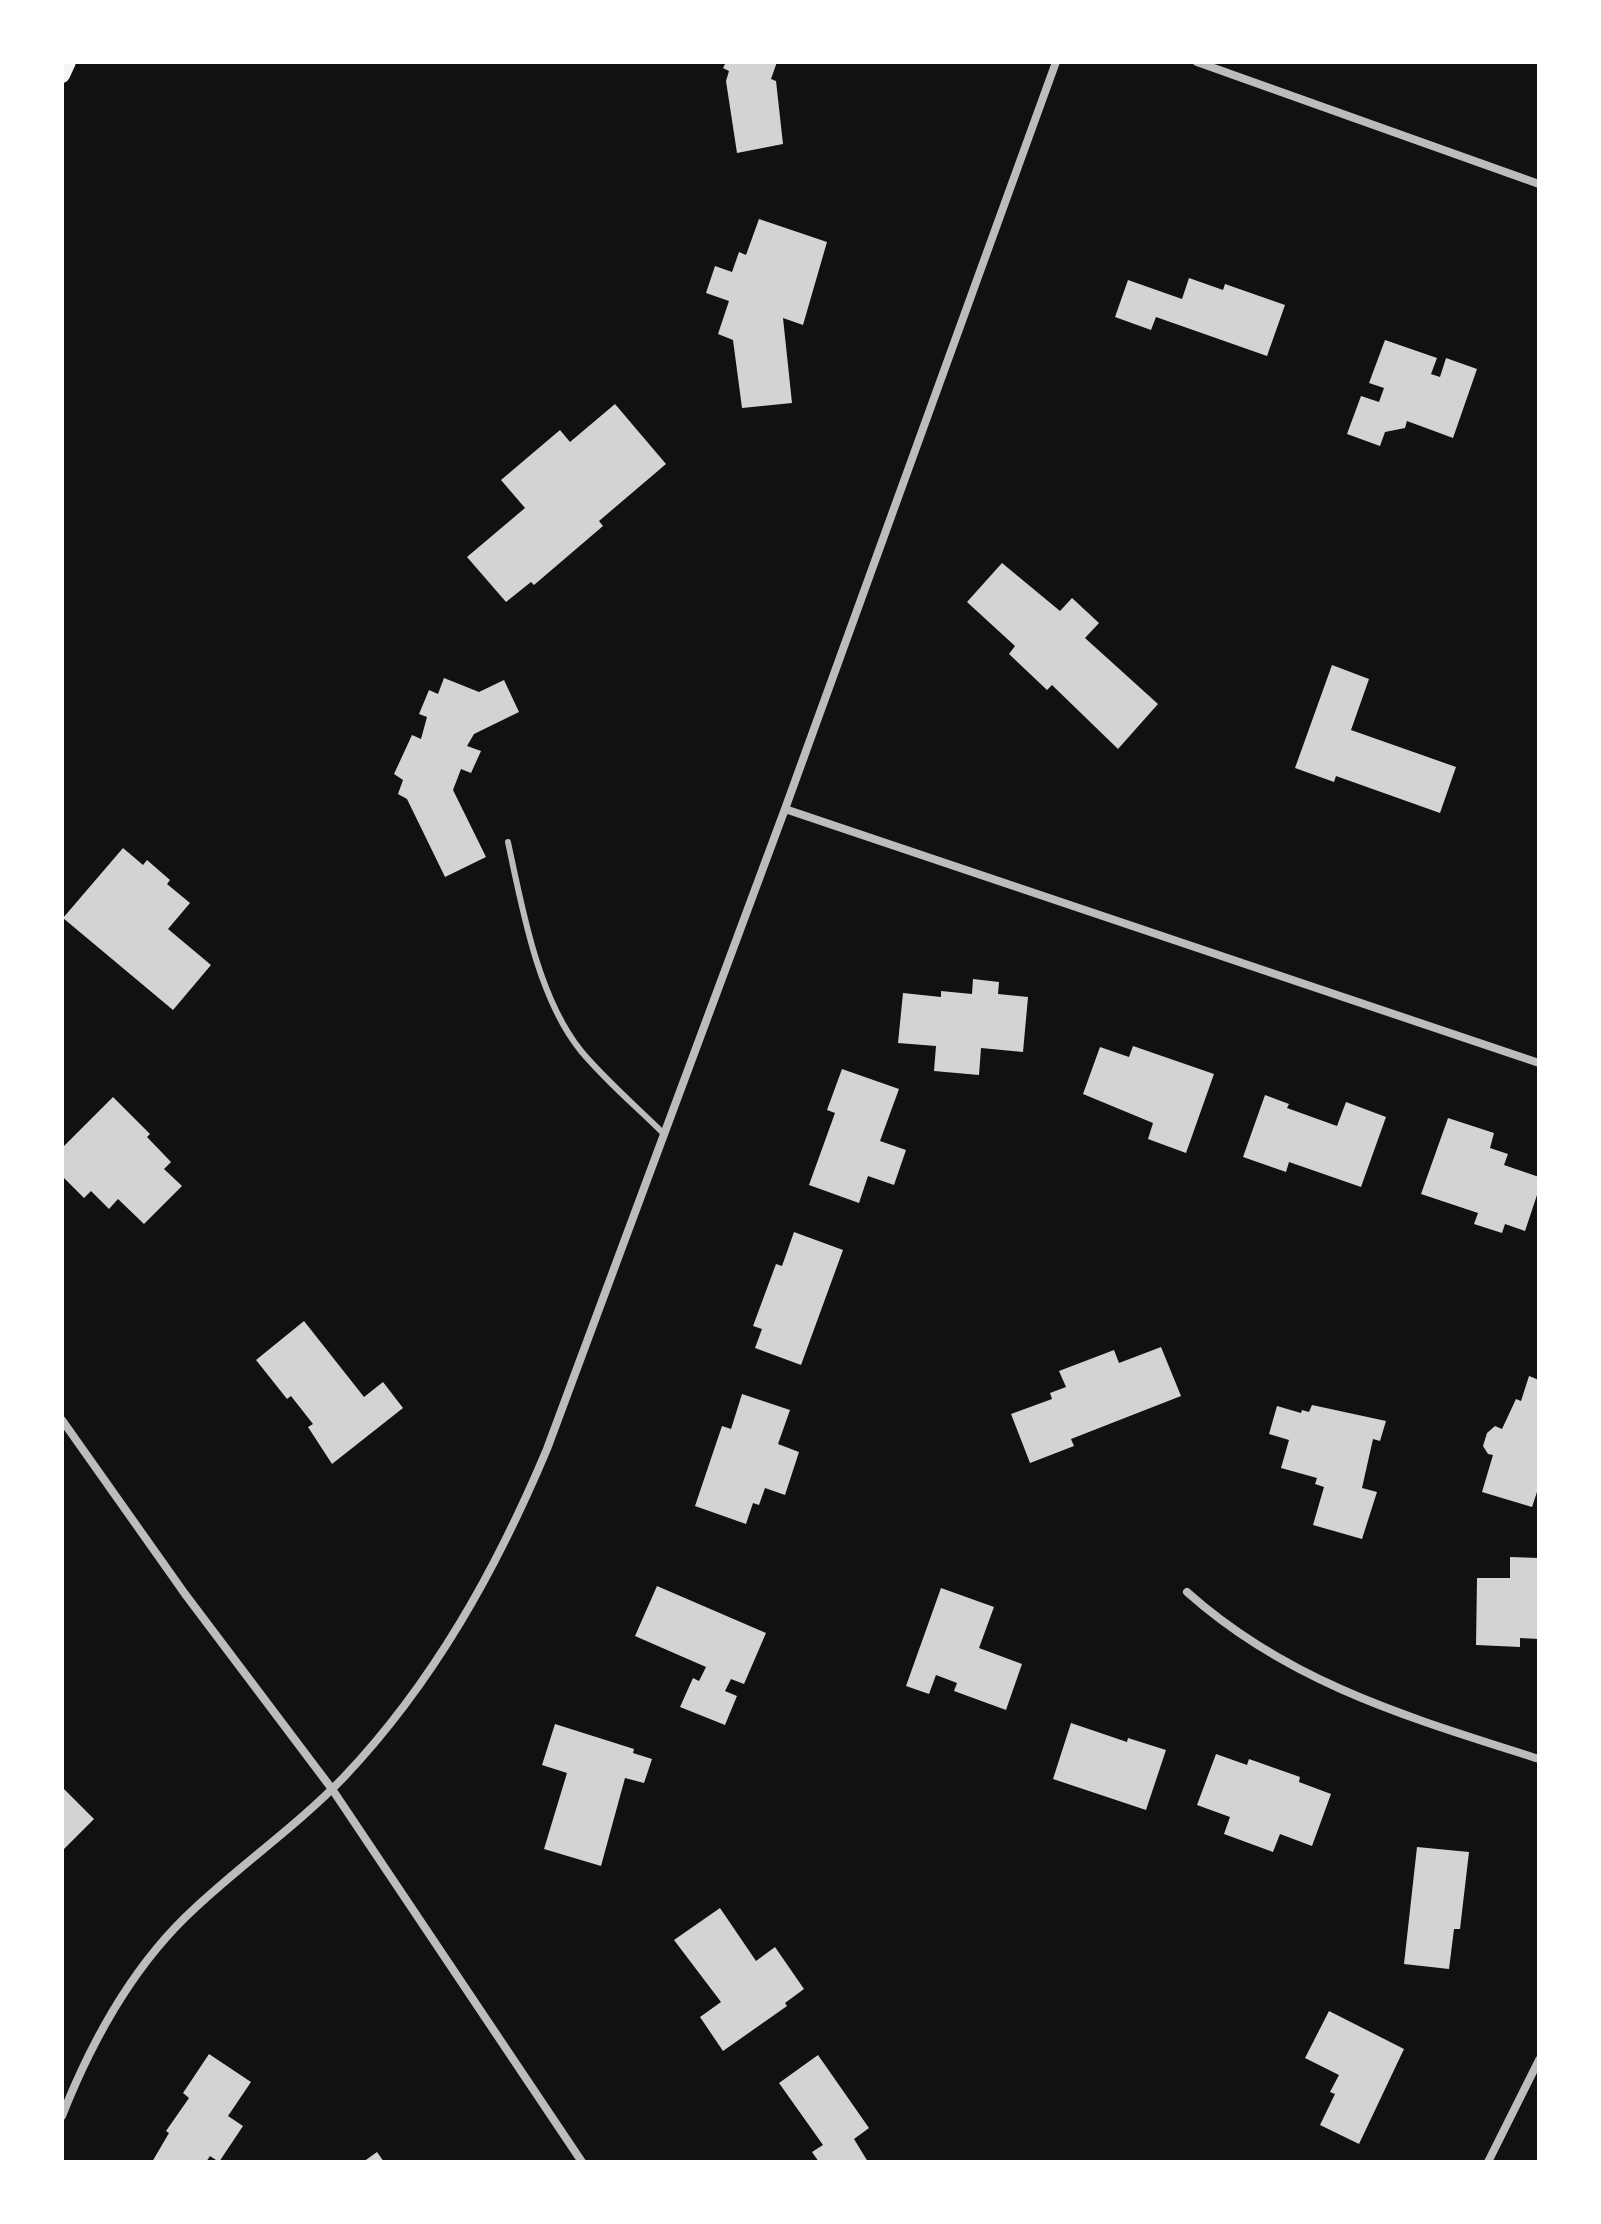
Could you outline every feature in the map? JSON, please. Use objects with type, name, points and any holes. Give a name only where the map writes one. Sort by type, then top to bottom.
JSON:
[{"type":"main road","points":[[62,75],[68,62]]},
{"type":"street","points":[[62,2116],[99,2034],[156,1951],[192,1910],[332,1789],[379,1738],[432,1668],[504,1547],[547,1449],[785,809],[1056,62]]},
{"type":"street","points":[[1197,62],[1539,184]]},
{"type":"street","points":[[785,809],[1539,1063]]},
{"type":"street","points":[[62,1420],[185,1594],[332,1789],[582,2162]]},
{"type":"street","points":[[1187,1592],[1255,1645],[1314,1679],[1393,1712],[1539,1759]]},
{"type":"street","points":[[1488,2162],[1539,2060]]},
{"type":"lane","points":[[508,842],[524,918],[558,1009],[580,1050],[664,1134]]},
{"type":"building","points":[[726,62],[777,62],[771,79],[776,81],[783,144],[737,153],[726,81],[729,71],[723,68]]},
{"type":"building","points":[[759,219],[827,242],[803,325],[783,318],[792,403],[742,408],[733,340],[718,334],[729,301],[706,293],[715,266],[732,272],[739,252],[746,255]]},
{"type":"building","points":[[1189,278],[1223,290],[1225,284],[1285,305],[1267,356],[1156,317],[1151,330],[1115,317],[1128,280],[1182,299]]},
{"type":"building","points":[[1385,340],[1437,358],[1431,374],[1440,377],[1446,358],[1477,369],[1453,438],[1407,421],[1405,428],[1385,432],[1380,446],[1347,434],[1361,396],[1379,402],[1384,388],[1369,383]]},
{"type":"building","points":[[615,404],[666,464],[599,521],[603,526],[534,585],[531,582],[506,602],[467,557],[525,508],[501,480],[560,430],[570,442]]},
{"type":"building","points":[[1002,563],[1060,611],[1072,598],[1099,623],[1085,638],[1158,704],[1118,749],[1052,685],[1047,690],[1009,654],[1015,646],[967,602]]},
{"type":"building","points":[[1332,665],[1369,679],[1351,730],[1456,767],[1440,813],[1336,776],[1334,782],[1295,768]]},
{"type":"building","points":[[444,678],[479,692],[504,680],[519,712],[474,734],[467,746],[481,751],[471,773],[461,769],[453,790],[486,857],[445,877],[407,799],[398,794],[403,780],[394,774],[412,735],[421,739],[427,717],[419,714],[429,690],[438,694]]},
{"type":"building","points":[[123,848],[143,865],[147,860],[170,880],[167,884],[190,903],[168,929],[211,965],[173,1010],[63,918]]},
{"type":"building","points":[[973,979],[999,982],[998,994],[1028,997],[1023,1052],[981,1048],[979,1075],[934,1071],[936,1046],[898,1043],[903,993],[941,997],[941,991],[972,994]]},
{"type":"building","points":[[1133,1046],[1214,1074],[1186,1153],[1148,1139],[1153,1123],[1083,1094],[1100,1047],[1129,1057]]},
{"type":"building","points":[[842,1069],[899,1089],[880,1141],[906,1150],[894,1185],[868,1176],[859,1203],[809,1185],[835,1113],[827,1110]]},
{"type":"building","points":[[1265,1095],[1289,1104],[1287,1108],[1337,1126],[1346,1102],[1386,1117],[1361,1187],[1289,1162],[1286,1172],[1243,1157]]},
{"type":"building","points":[[113,1097],[150,1134],[147,1137],[171,1162],[164,1169],[182,1186],[144,1224],[118,1199],[109,1209],[91,1191],[84,1198],[62,1176],[62,1148]]},
{"type":"building","points":[[1448,1118],[1494,1133],[1490,1148],[1508,1154],[1504,1165],[1539,1177],[1539,1189],[1525,1231],[1505,1224],[1502,1233],[1474,1224],[1478,1213],[1421,1194]]},
{"type":"building","points":[[794,1232],[843,1250],[801,1365],[755,1348],[762,1329],[753,1326],[776,1264],[782,1266]]},
{"type":"building","points":[[304,1321],[364,1397],[383,1382],[403,1408],[332,1464],[308,1427],[313,1424],[291,1396],[287,1399],[256,1360]]},
{"type":"building","points":[[1161,1347],[1181,1396],[1071,1439],[1074,1446],[1030,1463],[1011,1414],[1052,1399],[1050,1393],[1066,1387],[1059,1371],[1114,1350],[1119,1363]]},
{"type":"building","points":[[1529,1376],[1539,1380],[1539,1486],[1532,1507],[1482,1492],[1493,1455],[1488,1454],[1483,1446],[1487,1433],[1495,1426],[1502,1429],[1516,1399],[1521,1401]]},
{"type":"building","points":[[742,1394],[790,1410],[778,1444],[799,1452],[785,1495],[765,1488],[759,1505],[753,1503],[746,1524],[695,1506],[722,1426],[731,1429]]},
{"type":"building","points":[[1312,1405],[1386,1421],[1380,1441],[1373,1439],[1362,1488],[1377,1492],[1362,1539],[1313,1525],[1324,1487],[1315,1484],[1317,1478],[1281,1468],[1289,1440],[1269,1434],[1277,1406],[1301,1413],[1302,1410],[1309,1412]]},
{"type":"building","points":[[1510,1557],[1539,1558],[1539,1639],[1520,1638],[1520,1647],[1476,1645],[1477,1578],[1510,1578]]},
{"type":"building","points":[[657,1586],[766,1633],[744,1684],[731,1679],[725,1691],[737,1696],[725,1725],[680,1707],[693,1678],[699,1681],[706,1667],[635,1636]]},
{"type":"building","points":[[941,1588],[994,1607],[979,1648],[1022,1664],[1006,1710],[954,1691],[957,1683],[936,1675],[929,1694],[906,1686]]},
{"type":"building","points":[[1071,1723],[1127,1742],[1128,1738],[1166,1750],[1146,1810],[1053,1779]]},
{"type":"building","points":[[555,1724],[634,1749],[633,1753],[652,1759],[644,1783],[625,1778],[601,1866],[544,1849],[567,1773],[542,1765]]},
{"type":"building","points":[[1216,1754],[1247,1765],[1249,1759],[1300,1777],[1299,1782],[1331,1794],[1312,1846],[1280,1834],[1273,1852],[1224,1834],[1230,1817],[1197,1805]]},
{"type":"building","points":[[62,1787],[94,1819],[62,1851]]},
{"type":"building","points":[[1417,1847],[1469,1852],[1460,1929],[1454,1929],[1449,1969],[1404,1964]]},
{"type":"building","points":[[720,1908],[756,1961],[775,1947],[804,1989],[785,2003],[787,2006],[723,2051],[700,2017],[721,2002],[674,1940]]},
{"type":"building","points":[[1329,2011],[1404,2049],[1359,2144],[1320,2125],[1335,2094],[1330,2092],[1339,2075],[1305,2058]]},
{"type":"building","points":[[209,2054],[251,2082],[228,2116],[243,2126],[219,2162],[210,2156],[206,2162],[152,2162],[169,2133],[166,2131],[189,2098],[183,2093]]},
{"type":"building","points":[[818,2055],[869,2128],[854,2139],[868,2162],[819,2162],[812,2152],[823,2145],[779,2083]]},
{"type":"building","points":[[377,2152],[384,2162],[363,2162]]}]
